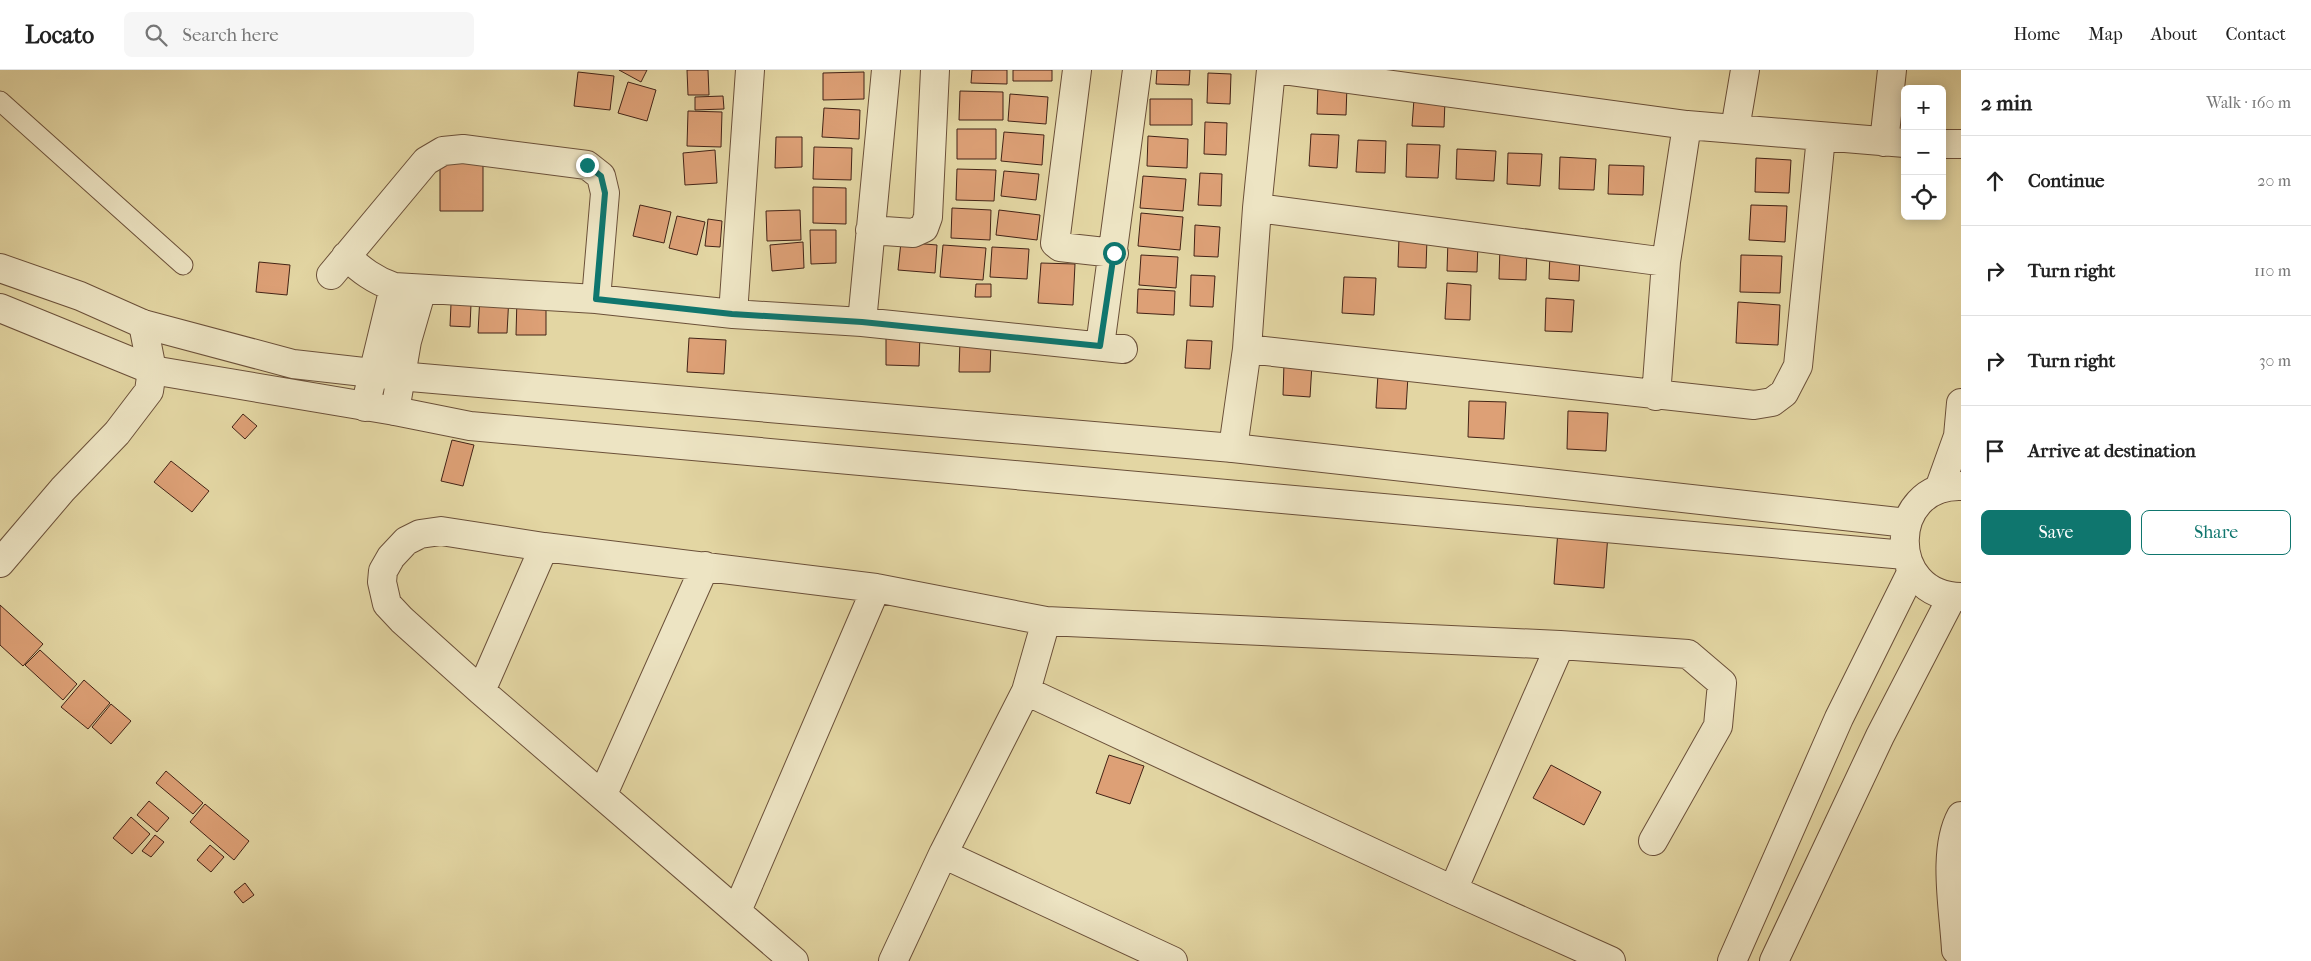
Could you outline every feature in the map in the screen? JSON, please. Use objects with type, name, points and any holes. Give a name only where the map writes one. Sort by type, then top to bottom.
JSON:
[{"type":"street","points":[[732,314],[750,70]]},
{"type":"street","points":[[862,322],[886,70]]},
{"type":"street","points":[[870,230],[913,233],[924,228],[928,217],[935,70]]},
{"type":"street","points":[[1077,70],[1055,244],[1060,247],[1114,253]]},
{"type":"street","points":[[596,299],[605,193],[601,176],[587,165],[462,149],[443,151],[426,161],[338,265],[360,270],[376,280],[394,287],[596,299],[732,314],[862,322],[1112,348],[1114,253],[1137,70]]},
{"type":"street","points":[[1233,448],[1248,349],[1257,208],[1271,70]]},
{"type":"street","points":[[1282,70],[1686,125],[1894,143],[1892,70]]},
{"type":"street","points":[[1735,129],[1745,70]]},
{"type":"street","points":[[1656,396],[1666,262],[1686,125]]},
{"type":"street","points":[[1248,349],[1656,396],[1754,405],[1772,402],[1784,393],[1798,366],[1821,137]]},
{"type":"street","points":[[1946,144],[1961,144]]},
{"type":"street","points":[[1257,208],[1666,262]]},
{"type":"street","points":[[0,268],[80,296],[143,324],[293,364],[387,375],[1233,448],[1907,523]]},
{"type":"street","points":[[394,287],[387,375],[395,411]]},
{"type":"street","points":[[365,407],[387,375],[410,327],[422,289]]},
{"type":"street","points":[[0,308],[152,370],[395,411],[470,426],[1908,563]]},
{"type":"street","points":[[0,563],[63,489],[136,410],[150,391],[152,370],[143,324]]},
{"type":"street","points":[[1774,961],[1880,736],[1956,597],[1929,588],[1908,563],[1903,539],[1907,523],[1914,509],[1925,498],[1950,488],[1961,403]]},
{"type":"street","points":[[794,961],[482,691],[402,620],[387,604],[382,582],[383,571],[391,557],[406,541],[420,534],[441,531],[544,547],[876,588],[1046,621],[1560,645],[1688,654],[1722,683],[1718,726],[1653,841]]},
{"type":"street","points":[[482,691],[544,547]]},
{"type":"street","points":[[1732,961],[1908,563]]},
{"type":"street","points":[[603,794],[705,566]]},
{"type":"street","points":[[737,911],[876,588]]},
{"type":"street","points":[[894,961],[943,854],[1026,691],[1046,621]]},
{"type":"street","points":[[1452,890],[1560,645]]},
{"type":"street","points":[[1026,691],[1452,890],[1611,961]]},
{"type":"street","points":[[1956,950],[1951,862],[1954,828],[1961,816]]},
{"type":"street","points":[[943,854],[1174,961]]},
{"type":"lane","points":[[0,101],[183,265]]},
{"type":"building","points":[[619,70],[647,70],[641,82]]},
{"type":"building","points":[[687,70],[708,70],[709,95],[688,95]]},
{"type":"building","points":[[972,70],[1007,70],[1007,84],[971,83]]},
{"type":"building","points":[[1013,70],[1052,70],[1052,81],[1013,81]]},
{"type":"building","points":[[1157,70],[1190,70],[1189,85],[1156,84]]},
{"type":"building","points":[[578,72],[614,76],[610,110],[574,106]]},
{"type":"building","points":[[864,72],[864,99],[823,100],[823,73]]},
{"type":"building","points":[[1208,73],[1231,74],[1230,104],[1207,103]]},
{"type":"building","points":[[628,82],[656,90],[647,121],[618,113]]},
{"type":"building","points":[[1318,84],[1347,86],[1346,115],[1317,114]]},
{"type":"building","points":[[960,91],[1003,92],[1003,120],[959,120]]},
{"type":"building","points":[[1010,94],[1048,97],[1046,124],[1008,121]]},
{"type":"building","points":[[723,96],[724,109],[695,110],[695,97]]},
{"type":"building","points":[[1150,99],[1192,99],[1192,125],[1150,125]]},
{"type":"building","points":[[1414,99],[1445,100],[1444,127],[1412,126]]},
{"type":"building","points":[[824,108],[860,110],[859,139],[822,137]]},
{"type":"building","points":[[688,111],[722,112],[721,147],[687,146]]},
{"type":"building","points":[[1205,122],[1227,123],[1226,155],[1204,154]]},
{"type":"building","points":[[957,129],[996,129],[996,159],[957,159]]},
{"type":"building","points":[[1004,132],[1044,135],[1042,165],[1001,161]]},
{"type":"building","points":[[1311,134],[1339,135],[1337,168],[1309,166]]},
{"type":"building","points":[[1148,136],[1188,139],[1187,168],[1147,166]]},
{"type":"building","points":[[776,137],[802,137],[802,167],[775,168]]},
{"type":"building","points":[[1358,140],[1386,141],[1385,173],[1356,172]]},
{"type":"building","points":[[1407,144],[1440,145],[1438,178],[1406,177]]},
{"type":"building","points":[[814,147],[852,148],[851,180],[813,179]]},
{"type":"building","points":[[1457,149],[1496,151],[1494,181],[1456,179]]},
{"type":"building","points":[[715,150],[717,183],[685,185],[683,153]]},
{"type":"building","points":[[1508,153],[1542,154],[1540,186],[1507,184]]},
{"type":"building","points":[[1560,157],[1596,159],[1594,190],[1559,189]]},
{"type":"building","points":[[1756,158],[1791,160],[1789,193],[1755,192]]},
{"type":"building","points":[[440,162],[483,162],[483,211],[440,211]]},
{"type":"building","points":[[1609,165],[1644,166],[1643,195],[1608,194]]},
{"type":"building","points":[[957,169],[996,170],[994,201],[956,200]]},
{"type":"building","points":[[1004,171],[1039,174],[1036,200],[1001,196]]},
{"type":"building","points":[[1200,173],[1222,174],[1221,206],[1198,205]]},
{"type":"building","points":[[1143,176],[1186,179],[1183,211],[1140,208]]},
{"type":"building","points":[[813,187],[846,188],[846,224],[813,223]]},
{"type":"building","points":[[640,205],[671,212],[664,243],[633,236]]},
{"type":"building","points":[[1751,205],[1787,206],[1785,242],[1749,240]]},
{"type":"building","points":[[952,208],[991,210],[990,240],[951,238]]},
{"type":"building","points":[[800,210],[801,240],[767,241],[766,211]]},
{"type":"building","points":[[999,210],[1040,215],[1037,240],[996,235]]},
{"type":"building","points":[[1141,213],[1183,217],[1180,250],[1138,246]]},
{"type":"building","points":[[677,216],[705,222],[697,255],[669,248]]},
{"type":"building","points":[[708,219],[722,221],[720,247],[705,246]]},
{"type":"building","points":[[1195,225],[1220,227],[1218,257],[1194,256]]},
{"type":"building","points":[[810,230],[836,230],[836,263],[811,264]]},
{"type":"building","points":[[1399,237],[1427,239],[1426,268],[1398,267]]},
{"type":"building","points":[[1448,240],[1478,242],[1477,272],[1447,271]]},
{"type":"building","points":[[803,242],[804,268],[772,271],[770,245]]},
{"type":"building","points":[[901,242],[937,245],[935,273],[898,270]]},
{"type":"building","points":[[943,245],[986,248],[983,280],[940,277]]},
{"type":"building","points":[[1500,246],[1527,247],[1526,280],[1499,279]]},
{"type":"building","points":[[992,247],[1029,249],[1027,279],[990,277]]},
{"type":"building","points":[[1550,253],[1580,254],[1579,281],[1549,279]]},
{"type":"building","points":[[1141,255],[1178,257],[1176,288],[1139,285]]},
{"type":"building","points":[[1741,255],[1782,256],[1780,293],[1740,292]]},
{"type":"building","points":[[259,262],[290,265],[287,295],[256,292]]},
{"type":"building","points":[[1041,263],[1075,264],[1073,305],[1038,303]]},
{"type":"building","points":[[1191,275],[1215,276],[1213,307],[1190,306]]},
{"type":"building","points":[[1344,277],[1376,278],[1374,315],[1342,313]]},
{"type":"building","points":[[1447,283],[1471,285],[1470,320],[1445,319]]},
{"type":"building","points":[[976,284],[991,284],[991,297],[975,297]]},
{"type":"building","points":[[1138,289],[1175,291],[1174,315],[1137,313]]},
{"type":"building","points":[[480,295],[509,296],[507,333],[478,333]]},
{"type":"building","points":[[517,298],[546,299],[546,335],[516,335]]},
{"type":"building","points":[[1546,298],[1574,300],[1572,332],[1545,331]]},
{"type":"building","points":[[1738,302],[1780,305],[1778,345],[1736,343]]},
{"type":"building","points":[[451,304],[471,304],[470,327],[450,326]]},
{"type":"building","points":[[886,333],[920,333],[919,366],[886,365]]},
{"type":"building","points":[[689,338],[726,340],[724,374],[687,372]]},
{"type":"building","points":[[960,340],[991,341],[990,372],[959,372]]},
{"type":"building","points":[[1187,340],[1212,341],[1210,369],[1185,368]]},
{"type":"building","points":[[1284,363],[1312,364],[1310,397],[1283,395]]},
{"type":"building","points":[[1378,374],[1408,376],[1406,409],[1376,408]]},
{"type":"building","points":[[1469,401],[1506,402],[1504,439],[1468,437]]},
{"type":"building","points":[[1568,411],[1608,413],[1606,451],[1567,449]]},
{"type":"building","points":[[243,414],[257,426],[245,439],[232,427]]},
{"type":"building","points":[[452,440],[474,445],[463,486],[441,481]]},
{"type":"building","points":[[171,461],[209,491],[192,512],[154,482]]},
{"type":"building","points":[[1558,530],[1608,534],[1604,588],[1554,584]]},
{"type":"building","points":[[0,605],[43,644],[23,666],[0,645]]},
{"type":"building","points":[[40,650],[77,684],[63,700],[25,665]]},
{"type":"building","points":[[84,680],[110,703],[88,729],[61,707]]},
{"type":"building","points":[[111,704],[131,721],[111,744],[92,727]]},
{"type":"building","points":[[1109,755],[1144,766],[1130,804],[1096,793]]},
{"type":"building","points":[[1551,765],[1601,792],[1584,825],[1533,798]]},
{"type":"building","points":[[166,771],[203,803],[193,814],[156,783]]},
{"type":"building","points":[[149,801],[169,818],[157,832],[137,815]]},
{"type":"building","points":[[205,804],[249,841],[234,860],[190,822]]},
{"type":"building","points":[[131,817],[150,834],[132,854],[113,838]]},
{"type":"building","points":[[155,835],[164,842],[151,857],[142,851]]},
{"type":"building","points":[[210,845],[224,857],[211,872],[197,860]]},
{"type":"building","points":[[245,883],[254,895],[243,903],[234,892]]},
{"type":"route","points":[[587,165],[601,176],[605,193],[596,299],[732,314],[862,322],[1100,346],[1114,253]]}]
